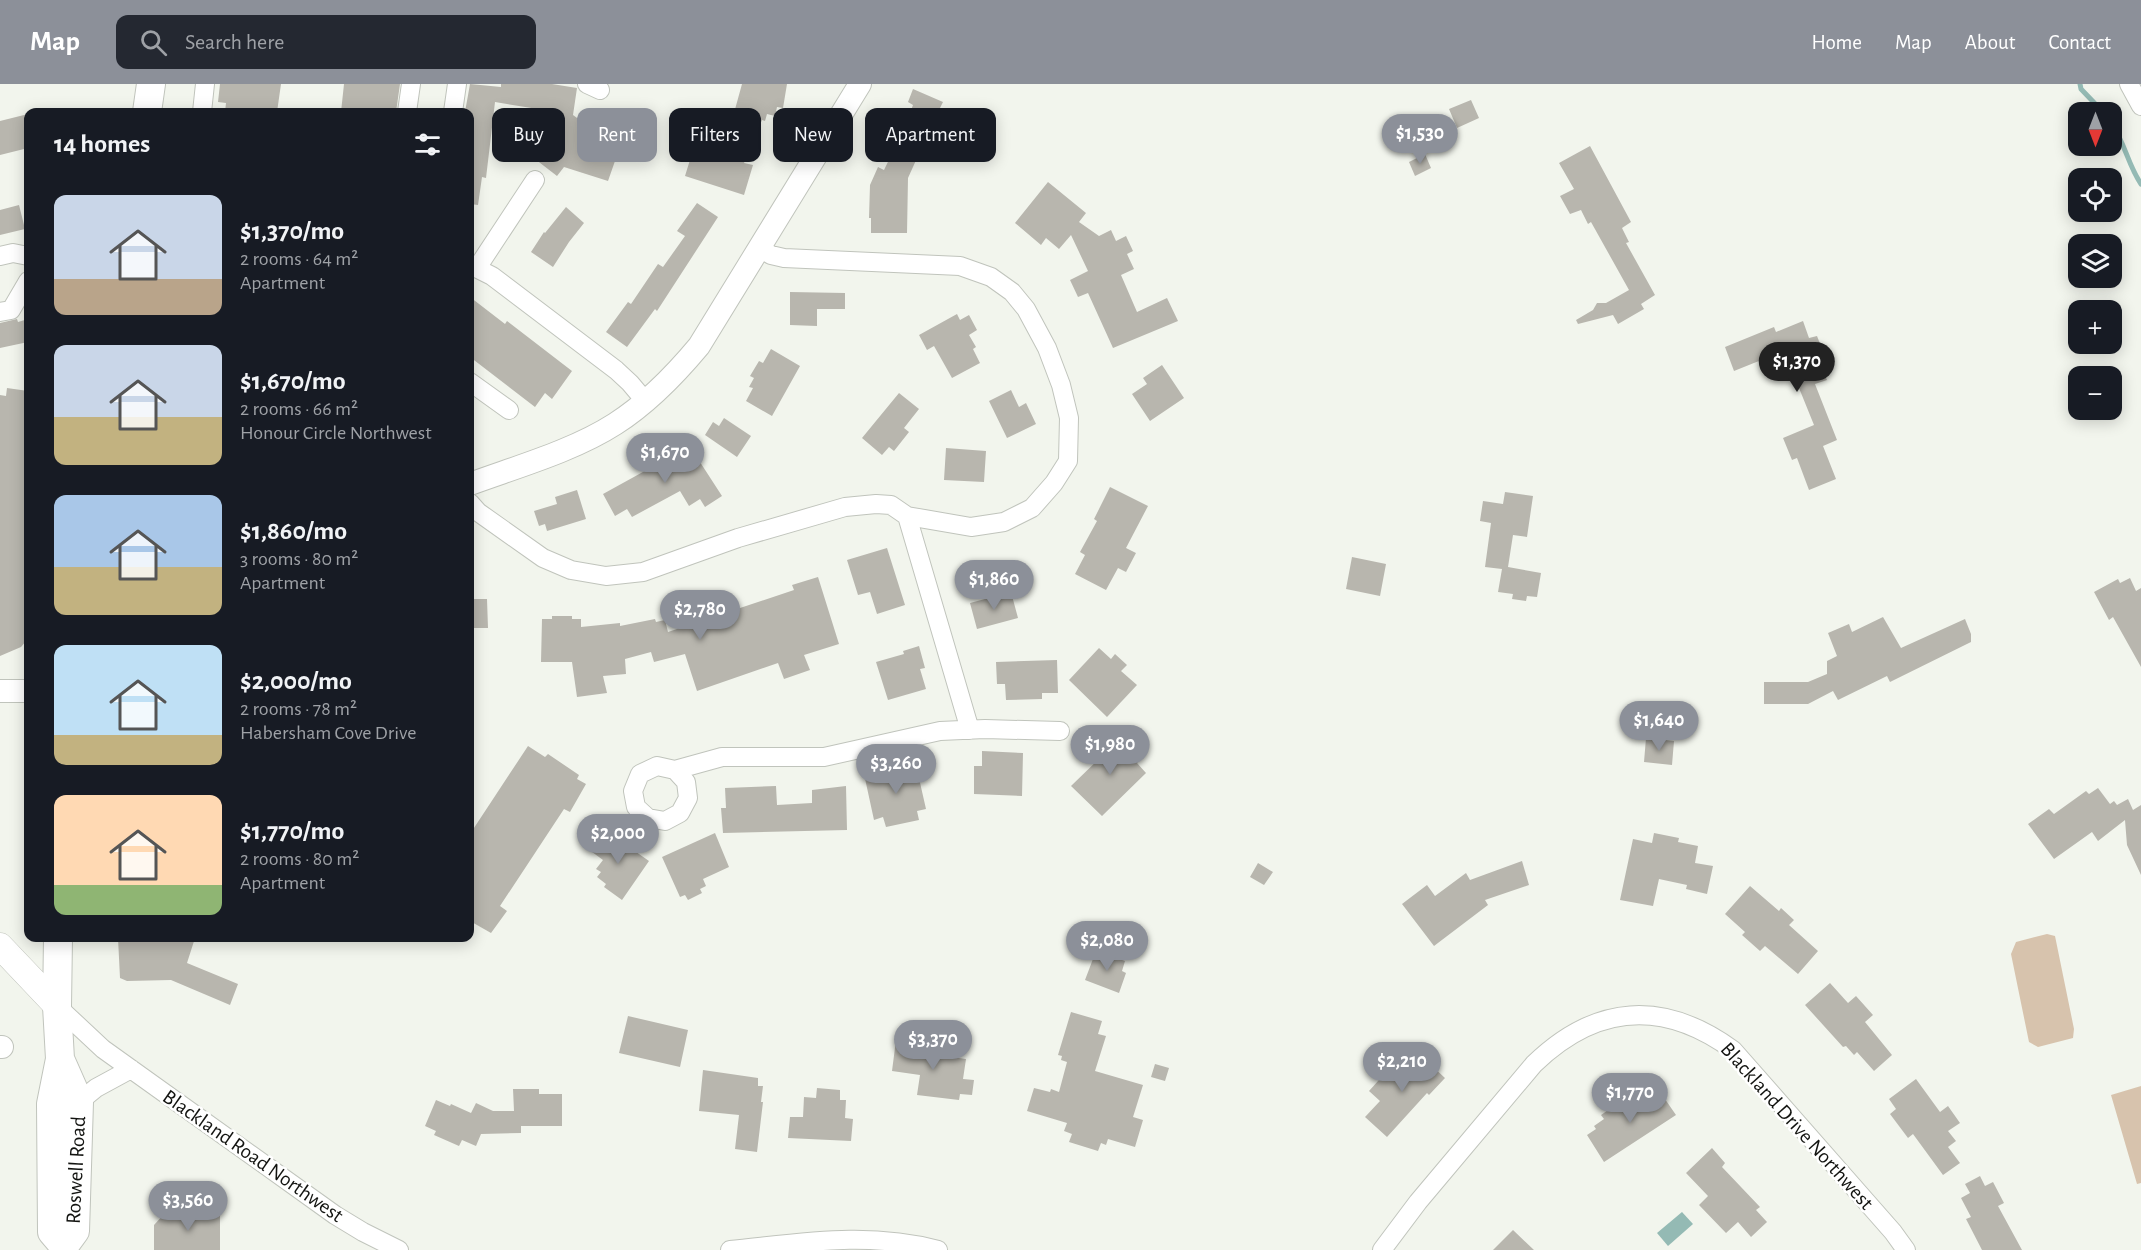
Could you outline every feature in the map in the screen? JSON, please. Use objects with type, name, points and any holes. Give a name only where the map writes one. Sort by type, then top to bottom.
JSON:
[{"type":"main road","points":[[148,108],[151,84]]},
{"type":"main road","name":"Roswell Road","points":[[58,942],[57,1006],[60,1059],[51,1104],[52,1232],[64,1248],[75,1231],[79,1102],[60,1059]]},
{"type":"main road","points":[[0,945],[57,1006]]},
{"type":"street","points":[[202,108],[205,84]]},
{"type":"street","points":[[408,108],[411,84]]},
{"type":"street","points":[[454,108],[457,84]]},
{"type":"street","points":[[474,482],[582,442],[614,425],[646,402],[673,377],[699,346],[860,84]]},
{"type":"street","points":[[2129,84],[2141,106]]},
{"type":"street","points":[[474,265],[535,180]]},
{"type":"street","points":[[474,508],[543,558],[571,570],[606,576],[643,572],[738,538],[845,507],[891,505],[907,516],[971,527],[1004,522],[1032,508],[1054,483],[1068,461],[1069,418],[1061,385],[1047,348],[1026,309],[1012,292],[991,277],[960,266],[784,258],[771,255],[760,248]]},
{"type":"street","points":[[0,256],[13,253],[24,255]]},
{"type":"street","points":[[474,267],[492,276],[616,370],[646,402]]},
{"type":"street","points":[[0,312],[11,310],[24,288]]},
{"type":"street","points":[[474,385],[509,410]]},
{"type":"street","points":[[907,516],[970,730]]},
{"type":"street","points":[[0,691],[24,691]]},
{"type":"street","points":[[675,770],[722,757],[824,757],[940,731],[1060,731]]},
{"type":"street","name":"Blackland Road Northwest","points":[[57,1006],[103,1049],[335,1215],[399,1250]]},
{"type":"street","name":"Blackland Drive Northwest","points":[[1382,1250],[1418,1202],[1534,1064],[1553,1046],[1575,1031],[1597,1022],[1621,1016],[1645,1015],[1666,1017],[1690,1024],[1711,1034],[1733,1050],[1893,1232],[1906,1250]]},
{"type":"street","points":[[79,1102],[96,1088],[131,1069]]},
{"type":"street","points":[[730,1250],[859,1238],[909,1242],[938,1250]]},
{"type":"shaded area","points":[[2047,934],[2055,936],[2074,1029],[2073,1038],[2038,1047],[2029,1042],[2011,954],[2016,942]]},
{"type":"shaded area","points":[[2141,1086],[2141,1183],[2137,1184],[2111,1095]]},
{"type":"water","points":[[1682,1212],[1693,1224],[1668,1246],[1657,1233]]},
{"type":"building","points":[[220,84],[281,84],[278,108],[225,108],[226,103],[218,102]]},
{"type":"building","points":[[344,84],[400,84],[397,108],[341,108]]},
{"type":"building","points":[[470,84],[501,87],[501,84],[552,84],[577,88],[573,115],[577,118],[577,162],[615,162],[608,181],[564,167],[557,176],[539,162],[565,162],[565,108],[532,108],[495,102],[494,108],[492,108],[486,178],[482,177],[478,205],[474,204],[474,108],[466,108]]},
{"type":"building","points":[[742,84],[787,84],[783,108],[773,108],[773,116],[767,114],[765,121],[762,120],[761,122],[761,108],[735,108]]},
{"type":"building","points":[[913,89],[943,102],[940,108],[912,108],[913,105],[908,102]]},
{"type":"building","points":[[1471,100],[1479,118],[1457,128],[1449,109]]},
{"type":"building","points":[[24,115],[24,149],[0,155],[0,121]]},
{"type":"building","points":[[1590,146],[1631,222],[1622,228],[1629,242],[1626,243],[1655,295],[1641,304],[1644,309],[1618,324],[1613,315],[1578,324],[1576,320],[1593,310],[1597,303],[1606,303],[1629,290],[1591,222],[1588,224],[1581,210],[1570,214],[1560,196],[1574,189],[1559,163]]},
{"type":"building","points":[[1425,154],[1431,168],[1415,176],[1409,162]]},
{"type":"building","points":[[689,162],[744,162],[753,165],[744,195],[685,176]]},
{"type":"building","points":[[888,162],[915,162],[908,178],[907,233],[871,233],[870,185],[878,167],[884,170]]},
{"type":"building","points":[[1048,182],[1086,213],[1079,222],[1099,236],[1111,230],[1116,241],[1126,236],[1133,251],[1127,254],[1134,269],[1121,275],[1137,312],[1167,298],[1178,321],[1113,348],[1088,293],[1078,297],[1070,280],[1088,271],[1071,235],[1059,249],[1046,238],[1041,245],[1015,223]]},
{"type":"building","points":[[697,203],[718,217],[657,311],[655,309],[627,347],[606,332],[628,302],[631,304],[658,264],[663,267],[685,236],[677,231]]},
{"type":"building","points":[[19,205],[24,229],[0,235],[0,210]]},
{"type":"building","points":[[566,207],[584,223],[553,267],[531,252],[544,232]]},
{"type":"building","points":[[790,292],[845,293],[845,309],[817,309],[817,326],[790,325]]},
{"type":"building","points":[[474,300],[505,324],[507,321],[572,371],[552,399],[545,393],[535,407],[474,360]]},
{"type":"building","points":[[957,314],[960,320],[969,315],[977,330],[969,335],[976,347],[973,349],[980,363],[952,378],[934,346],[927,350],[919,335]]},
{"type":"building","points":[[17,319],[18,322],[24,320],[24,343],[0,348],[0,323]]},
{"type":"building","points":[[1803,321],[1809,338],[1817,336],[1829,367],[1822,369],[1827,380],[1815,384],[1837,440],[1823,446],[1836,479],[1809,490],[1797,458],[1792,460],[1783,438],[1814,425],[1784,351],[1734,371],[1725,347],[1774,327],[1776,332]]},
{"type":"building","points":[[771,349],[800,366],[772,416],[746,401],[753,388],[749,387],[754,378],[750,376],[759,361],[763,363]]},
{"type":"building","points":[[1162,365],[1184,398],[1150,421],[1132,394],[1147,384],[1143,378]]},
{"type":"building","points":[[7,388],[24,390],[24,643],[0,656],[0,395],[6,396]]},
{"type":"building","points":[[1011,390],[1019,407],[1026,403],[1036,424],[1007,438],[989,401]]},
{"type":"building","points":[[899,393],[919,409],[904,428],[909,432],[894,451],[889,447],[882,455],[862,438]]},
{"type":"building","points":[[724,418],[751,436],[737,457],[705,435],[713,422],[719,426]]},
{"type":"building","points":[[687,442],[722,496],[705,507],[700,499],[689,506],[680,491],[632,517],[627,509],[615,516],[603,494],[661,462],[660,460]]},
{"type":"building","points":[[946,448],[986,451],[984,482],[944,480]]},
{"type":"building","points":[[1110,487],[1148,506],[1126,548],[1136,553],[1126,572],[1118,568],[1106,590],[1075,574],[1085,555],[1080,552],[1097,521],[1094,519]]},
{"type":"building","points":[[577,490],[586,519],[547,531],[545,524],[539,526],[534,511],[557,504],[555,497]]},
{"type":"building","points":[[1505,492],[1533,496],[1527,537],[1513,535],[1508,567],[1541,573],[1537,597],[1527,596],[1526,601],[1512,599],[1513,594],[1498,592],[1502,569],[1485,567],[1491,523],[1480,521],[1483,501],[1503,504]]},
{"type":"building","points":[[887,548],[905,605],[877,614],[870,592],[858,595],[847,560]]},
{"type":"building","points":[[1352,557],[1386,564],[1380,596],[1346,589]]},
{"type":"building","points":[[818,577],[839,644],[804,655],[810,670],[784,679],[778,663],[697,691],[685,654],[654,662],[651,652],[625,659],[626,674],[603,676],[607,693],[577,697],[572,662],[541,662],[542,619],[552,619],[552,616],[572,616],[572,619],[581,619],[581,627],[620,623],[620,626],[655,619],[656,622],[665,620],[668,632],[794,590],[792,585]]},
{"type":"building","points":[[2130,578],[2136,591],[2141,588],[2141,667],[2113,617],[2109,620],[2094,592],[2118,579],[2120,583]]},
{"type":"building","points":[[1011,592],[1018,618],[977,629],[970,603]]},
{"type":"building","points":[[474,599],[487,599],[488,628],[474,628]]},
{"type":"building","points":[[1883,617],[1901,648],[1965,619],[1971,634],[1971,642],[1890,682],[1887,676],[1838,700],[1833,691],[1808,704],[1764,704],[1764,682],[1808,682],[1827,674],[1827,661],[1837,656],[1828,633],[1849,624],[1852,632]]},
{"type":"building","points":[[919,646],[925,668],[920,669],[926,689],[888,700],[876,662],[904,654],[903,651]]},
{"type":"building","points":[[1099,648],[1111,659],[1115,654],[1127,665],[1121,671],[1137,685],[1107,717],[1069,680]]},
{"type":"building","points":[[1057,660],[1058,693],[1042,693],[1042,699],[1006,700],[1005,684],[997,684],[996,662]]},
{"type":"building","points":[[1115,734],[1140,759],[1137,763],[1146,773],[1102,816],[1071,786],[1104,754],[1100,750]]},
{"type":"building","points":[[1646,738],[1674,741],[1672,765],[1644,762]]},
{"type":"building","points":[[528,746],[545,757],[548,754],[579,775],[577,779],[586,784],[570,812],[564,809],[500,906],[507,911],[491,933],[474,923],[474,828]]},
{"type":"building","points":[[982,751],[1023,753],[1022,796],[974,794],[974,766],[982,766]]},
{"type":"building","points":[[907,765],[907,767],[916,765],[926,809],[917,811],[919,820],[886,827],[883,817],[874,820],[864,774]]},
{"type":"building","points":[[776,786],[777,805],[812,803],[812,790],[846,786],[847,830],[723,833],[721,808],[726,808],[725,788]]},
{"type":"building","points":[[2098,788],[2110,804],[2114,801],[2117,805],[2128,799],[2133,810],[2141,805],[2141,875],[2127,845],[2125,820],[2098,841],[2092,832],[2054,859],[2028,824],[2049,809],[2054,814],[2086,791],[2089,794]]},
{"type":"building","points":[[715,833],[729,867],[703,879],[706,886],[700,889],[702,893],[688,900],[685,895],[680,897],[662,857]]},
{"type":"building","points":[[1654,833],[1679,838],[1678,842],[1698,846],[1695,863],[1713,866],[1707,894],[1686,889],[1687,885],[1659,879],[1653,906],[1620,900],[1633,839],[1652,843]]},
{"type":"building","points":[[599,835],[616,844],[619,840],[649,861],[622,900],[604,887],[606,884],[597,877],[601,872],[596,869],[603,860],[588,849]]},
{"type":"building","points":[[1522,861],[1529,885],[1485,900],[1488,905],[1434,946],[1402,904],[1427,885],[1435,896],[1466,873],[1470,880]]},
{"type":"building","points":[[1258,863],[1273,872],[1264,885],[1250,877]]},
{"type":"building","points":[[1750,886],[1779,911],[1781,908],[1794,920],[1789,925],[1818,951],[1798,974],[1765,946],[1760,951],[1742,935],[1745,932],[1725,914]]},
{"type":"building","points":[[118,942],[194,942],[187,963],[238,984],[230,1005],[171,980],[127,981],[120,978]]},
{"type":"building","points":[[1096,951],[1125,961],[1122,971],[1126,973],[1119,993],[1085,980]]},
{"type":"building","points":[[1830,983],[1848,1003],[1856,996],[1873,1015],[1865,1022],[1892,1055],[1874,1071],[1857,1052],[1854,1055],[1846,1046],[1843,1047],[1805,1005]]},
{"type":"building","points":[[1071,1012],[1102,1021],[1098,1034],[1106,1036],[1095,1071],[1143,1085],[1133,1117],[1143,1120],[1135,1147],[1108,1139],[1106,1145],[1101,1143],[1098,1151],[1069,1142],[1072,1134],[1064,1131],[1067,1123],[1027,1111],[1034,1088],[1059,1092],[1067,1062],[1061,1060],[1062,1056],[1058,1055]]},
{"type":"building","points":[[628,1016],[688,1030],[680,1067],[619,1053]]},
{"type":"building","points":[[896,1040],[922,1043],[921,1053],[966,1059],[963,1079],[974,1080],[972,1095],[960,1094],[959,1100],[917,1095],[920,1075],[892,1071]]},
{"type":"building","points":[[1416,1051],[1445,1078],[1429,1095],[1427,1093],[1387,1137],[1365,1117],[1380,1101],[1369,1091],[1387,1071],[1393,1076]]},
{"type":"building","points":[[1155,1064],[1169,1068],[1165,1081],[1151,1077]]},
{"type":"building","points":[[703,1070],[758,1078],[758,1086],[763,1086],[761,1102],[763,1102],[757,1152],[735,1149],[739,1115],[699,1111]]},
{"type":"building","points":[[1916,1079],[1940,1112],[1948,1106],[1960,1123],[1948,1131],[1956,1141],[1948,1147],[1960,1163],[1943,1175],[1913,1134],[1908,1138],[1890,1114],[1896,1109],[1889,1099]]},
{"type":"building","points":[[817,1088],[840,1090],[840,1100],[846,1100],[845,1118],[853,1119],[851,1141],[788,1138],[790,1117],[803,1117],[804,1097],[816,1098]]},
{"type":"building","points":[[513,1089],[539,1089],[539,1094],[562,1094],[562,1126],[521,1126],[521,1133],[481,1134],[476,1146],[462,1140],[459,1146],[434,1135],[436,1131],[425,1126],[436,1100],[471,1113],[476,1103],[493,1111],[514,1111]]},
{"type":"building","points":[[1658,1089],[1676,1115],[1604,1162],[1587,1135],[1604,1119],[1601,1115],[1617,1104],[1620,1109]]},
{"type":"building","points":[[1712,1148],[1725,1163],[1722,1167],[1760,1207],[1756,1210],[1767,1222],[1751,1237],[1738,1222],[1726,1233],[1699,1205],[1708,1196],[1686,1173]]},
{"type":"building","points":[[1980,1176],[1985,1186],[1993,1182],[2004,1203],[1998,1206],[2022,1250],[1982,1250],[1966,1219],[1971,1217],[1961,1198],[1970,1193],[1965,1184]]},
{"type":"building","points":[[165,1213],[220,1213],[220,1250],[154,1250],[154,1225]]},
{"type":"building","points":[[1513,1230],[1534,1250],[1493,1250]]},
{"type":"waterway","points":[[2080,84],[2081,89],[2093,102]]},
{"type":"waterway","points":[[2122,144],[2141,184]]}]
